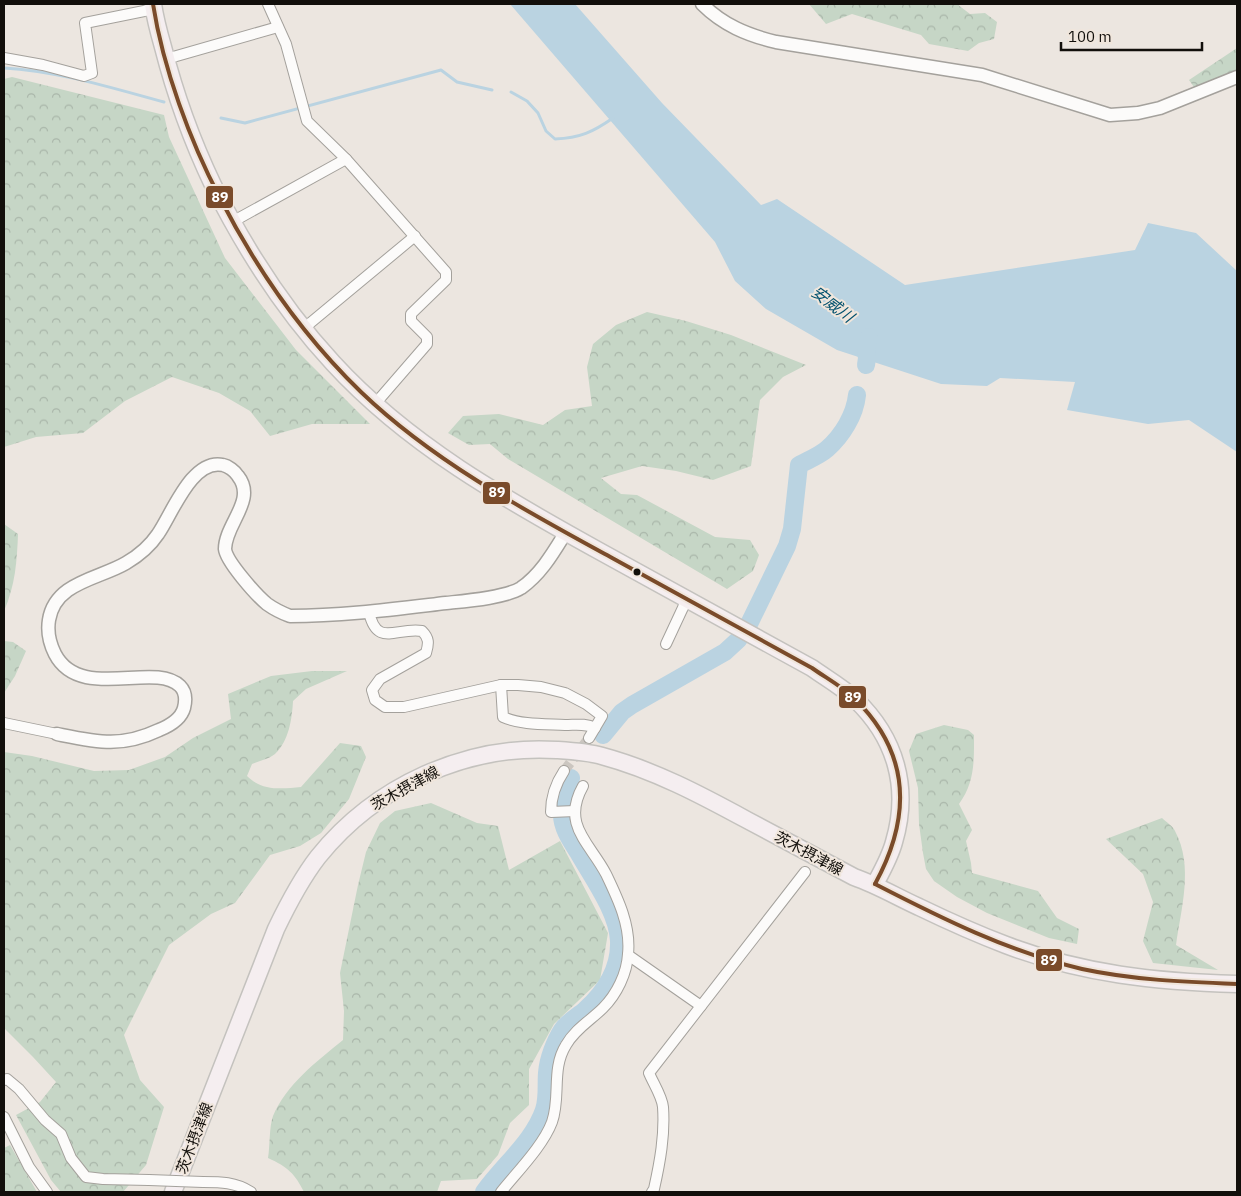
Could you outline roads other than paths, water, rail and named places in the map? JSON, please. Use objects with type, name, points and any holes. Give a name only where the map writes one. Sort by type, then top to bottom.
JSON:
[{"type":"main road","points":[[154,6],[166,59],[186,123],[201,159],[232,222],[261,271],[303,329],[334,364],[375,404],[406,430],[472,477],[566,532],[812,668],[865,709],[888,743],[896,764],[900,784],[900,812],[894,843],[875,884]]},
{"type":"main road","name":"茨木摂津線","points":[[173,1192],[276,929],[290,900],[318,858],[365,811],[404,786],[424,775],[466,759],[489,754],[538,749],[572,751],[600,755],[665,778],[918,907],[1006,945],[1061,964],[1154,980],[1237,984]]},
{"type":"street","points":[[268,4],[286,44],[307,121],[346,159],[446,272],[446,280],[411,314],[411,321],[427,337],[427,344],[375,404]]},
{"type":"street","points":[[702,4],[723,22],[755,37],[982,75],[1110,114],[1138,113],[1160,108],[1237,77]]},
{"type":"street","points":[[4,58],[36,63],[84,76],[92,73],[85,23],[154,6]]},
{"type":"street","points":[[166,59],[278,27]]},
{"type":"street","points":[[232,222],[346,159]]},
{"type":"street","points":[[303,329],[415,236]]},
{"type":"street","points":[[4,724],[99,742],[127,742],[144,738],[164,728],[184,711],[185,692],[179,685],[165,679],[97,679],[80,676],[66,667],[58,659],[51,646],[48,633],[49,619],[54,606],[73,585],[118,567],[139,554],[154,540],[196,472],[211,465],[223,465],[234,471],[242,481],[244,494],[241,507],[227,535],[226,554],[232,565],[266,603],[280,613],[290,616],[369,612],[490,598],[519,589],[536,575],[551,557],[566,532]]},
{"type":"street","points":[[666,644],[688,599]]},
{"type":"street","points":[[369,612],[372,626],[381,632],[387,634],[412,629],[422,631],[428,637],[429,646],[426,653],[380,679],[372,690],[374,700],[385,707],[404,707],[501,685],[541,686],[565,693],[592,707],[602,716],[589,738]]},
{"type":"street","points":[[501,685],[503,717],[515,722],[565,725],[587,724],[596,728]]},
{"type":"street","points":[[564,771],[558,780],[551,812],[573,811]]},
{"type":"street","points":[[501,1192],[541,1142],[552,1122],[556,1106],[558,1066],[566,1044],[580,1027],[604,1007],[613,995],[621,982],[628,954],[625,920],[606,873],[583,840],[573,811],[583,786]]},
{"type":"street","points":[[652,1192],[661,1160],[663,1105],[649,1074],[805,872]]},
{"type":"street","points":[[628,954],[701,1006]]},
{"type":"street","points":[[4,1080],[7,1080],[19,1089],[45,1120],[61,1134],[70,1158],[86,1177],[230,1182],[251,1192]]},
{"type":"street","points":[[4,1117],[29,1167],[47,1192]]},
{"type":"water","name":"安威川","points":[[510,4],[575,4],[662,103],[761,205],[777,199],[905,285],[1135,250],[1148,223],[1196,233],[1237,271],[1237,452],[1189,420],[1148,424],[1067,410],[1075,382],[1000,378],[987,386],[941,384],[837,350],[766,309],[735,281],[715,242]]},
{"type":"waterway","points":[[4,68],[65,76],[164,102]]},
{"type":"waterway","points":[[221,118],[245,123],[441,70],[457,82],[492,90]]},
{"type":"waterway","points":[[511,92],[527,101],[538,113],[546,131],[555,139],[586,133],[613,118]]},
{"type":"waterway","points":[[866,365],[869,337]]},
{"type":"waterway","points":[[603,735],[622,712],[725,652],[738,640],[750,622],[787,546],[792,529],[799,465],[817,456],[838,438],[851,417],[857,395]]},
{"type":"waterway","points":[[484,1192],[533,1133],[539,1122],[546,1101],[549,1062],[559,1034],[567,1024],[585,1010],[599,995],[610,979],[617,961],[619,941],[614,918],[603,895],[565,830],[562,805],[571,778]]},
{"type":"tunnel","points":[[564,771],[589,738]]}]
